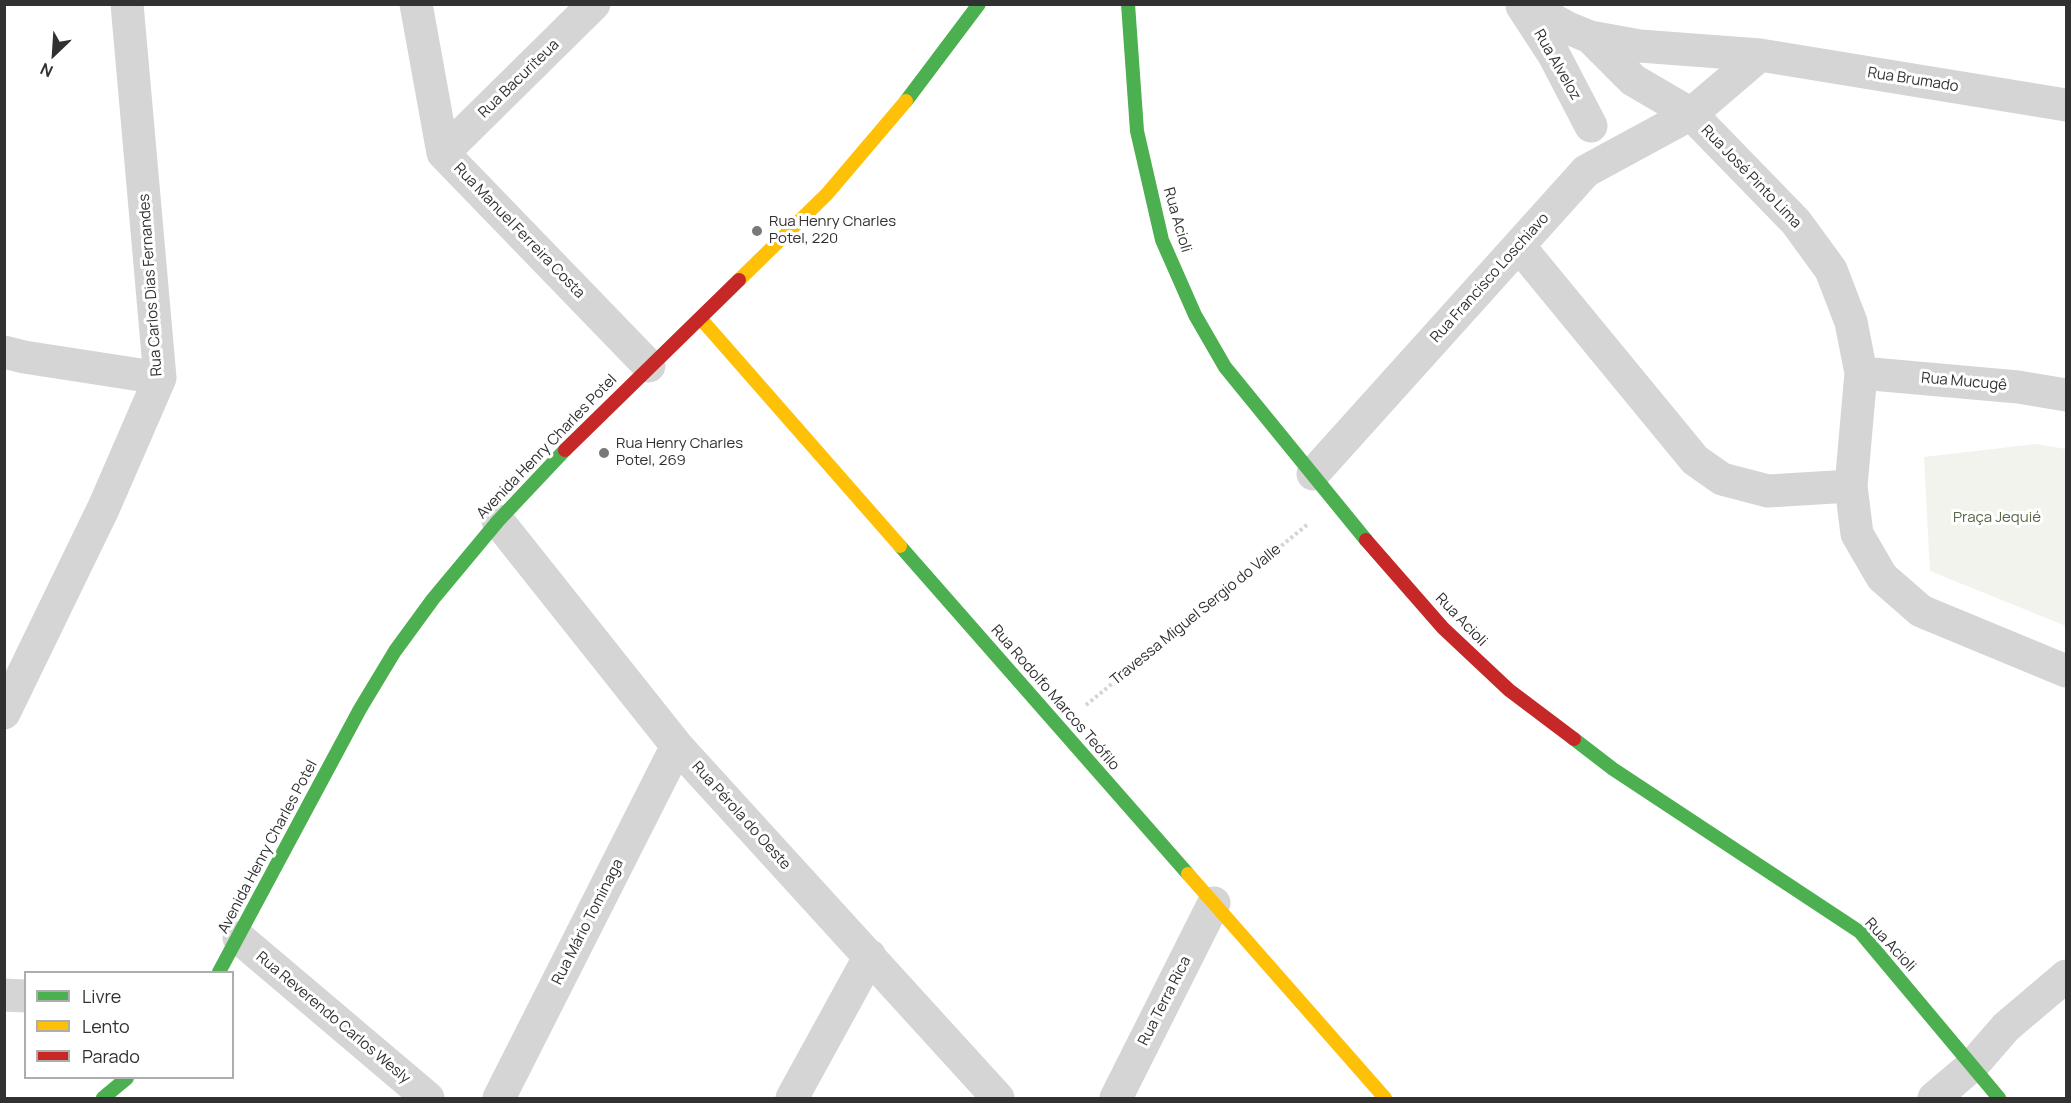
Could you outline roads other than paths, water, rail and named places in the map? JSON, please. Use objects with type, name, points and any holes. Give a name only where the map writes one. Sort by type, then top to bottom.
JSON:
[{"type":"street","name":"Rua Carlos Dias Fernandes","points":[[4,713],[104,507],[160,378],[127,4]]},
{"type":"street","name":"Rua Manuel Ferreira Costa","points":[[416,4],[443,153],[649,366]]},
{"type":"street","name":"Rua Bacuriteua","points":[[443,153],[594,4]]},
{"type":"street","name":"Avenida Henry Charles Potel","points":[[220,971],[354,719],[395,651],[433,599],[498,521],[580,434],[701,319],[827,194],[923,81],[979,4]]},
{"type":"street","name":"Rua Acioli","points":[[1128,4],[1137,131],[1162,240],[1195,315],[1225,367],[1334,503],[1443,628],[1509,690],[1613,769],[1860,932],[1999,1098]]},
{"type":"street","name":"Rua Brumado","points":[[1523,4],[1568,28],[1590,36],[1640,46],[1760,56],[2067,105]]},
{"type":"street","name":"Rua Alveloz","points":[[1523,4],[1554,55],[1592,126]]},
{"type":"street","points":[[1590,36],[1633,80],[1691,114],[1760,56]]},
{"type":"street","name":"Rua Alveloz","points":[[1586,171],[1592,126],[1590,36]]},
{"type":"street","name":"Rua Francisco Loschiavo","points":[[1313,474],[1586,171],[1691,114]]},
{"type":"street","name":"Rua José Pinto Lima","points":[[1691,114],[1797,222],[1831,270],[1851,322],[1861,373]]},
{"type":"street","points":[[1519,246],[1695,460],[1722,479],[1768,491],[1851,486]]},
{"type":"street","name":"Rua Rodolfo Marcos Teófilo","points":[[701,319],[1384,1098]]},
{"type":"street","points":[[4,352],[160,378]]},
{"type":"street","points":[[1861,373],[1851,486],[1857,534],[1882,578],[1921,611],[2067,671]]},
{"type":"street","name":"Rua Mucugê","points":[[1861,373],[2018,387],[2067,395]]},
{"type":"street","name":"Rua Pérola do Oeste","points":[[498,521],[677,746],[998,1098]]},
{"type":"street","name":"Rua Mário Tominaga","points":[[499,1098],[677,746]]},
{"type":"street","name":"Rua Terra Rica","points":[[1116,1098],[1214,903]]},
{"type":"street","name":"Rua Reverendo Carlos Wesly","points":[[239,938],[429,1098]]},
{"type":"street","points":[[792,1098],[870,956]]},
{"type":"street","points":[[1934,1098],[1973,1065],[2006,1027],[2067,976]]},
{"type":"street","points":[[4,996],[24,996]]},
{"type":"street","points":[[103,1098],[125,1079]]},
{"type":"place","name":"Rua Henry Charles Potel, 220","points":[[757,231]]},
{"type":"place","name":"Rua Henry Charles Potel, 269","points":[[604,453]]},
{"type":"park label","name":"Praça Jequié","points":[[1997,518]]}]
